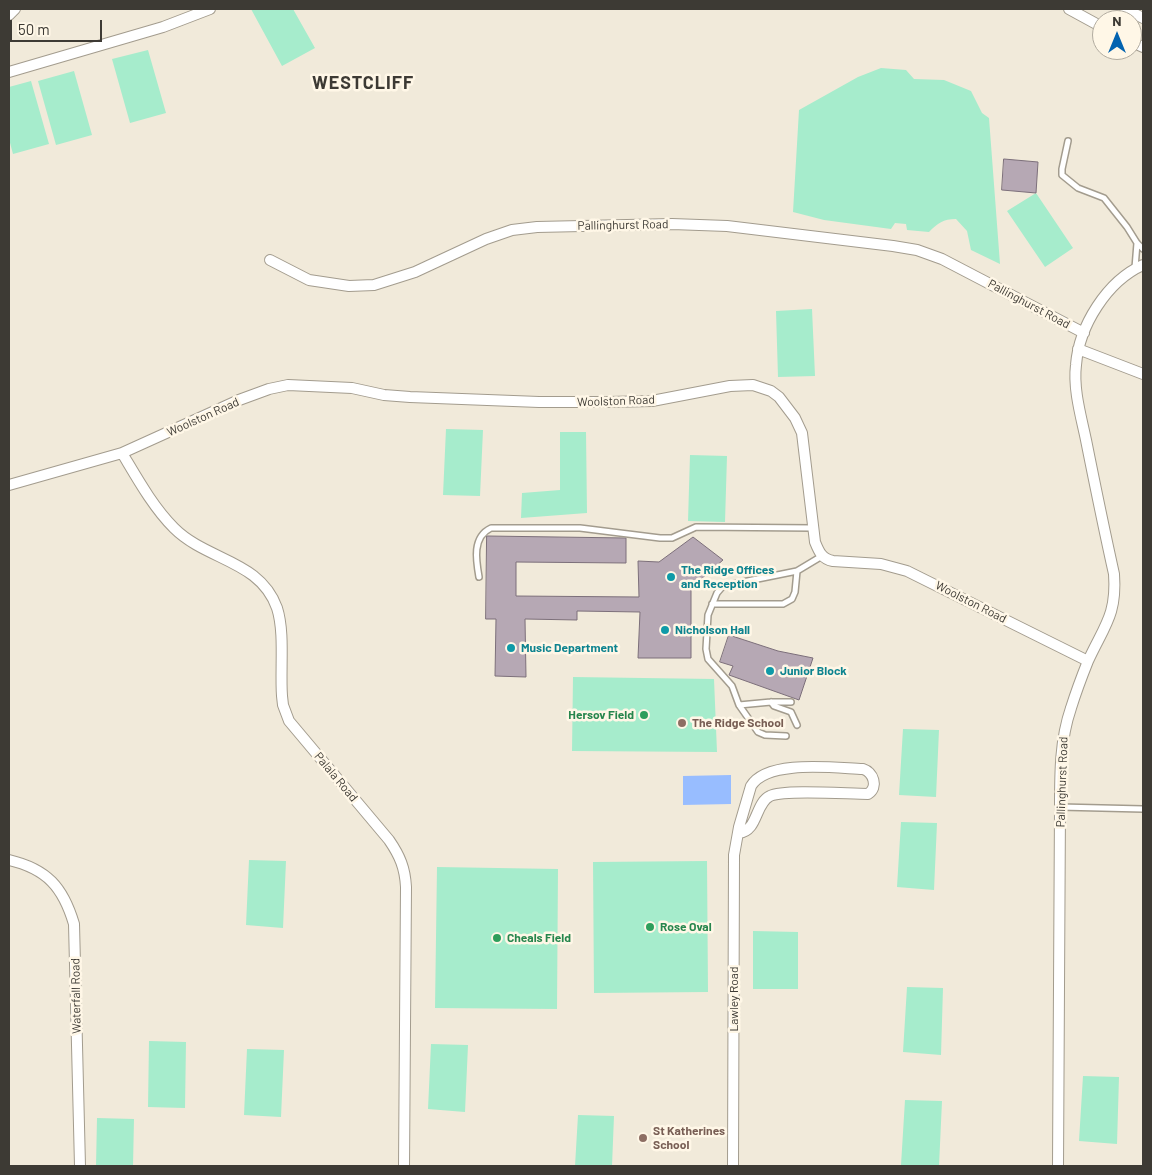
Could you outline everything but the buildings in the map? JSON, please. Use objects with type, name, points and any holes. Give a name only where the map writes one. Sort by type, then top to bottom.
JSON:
[{"type":"street","points":[[9,15],[15,9]]},
{"type":"street","points":[[9,72],[164,27],[210,9]]},
{"type":"street","points":[[1069,9],[1092,22]]},
{"type":"street","points":[[1124,9],[1143,18]]},
{"type":"street","name":"Pallinghurst Road","points":[[270,260],[309,280],[349,286],[374,285],[415,272],[486,239],[512,230],[537,227],[712,224],[893,246],[925,252],[942,258],[1084,333],[1078,349],[1075,375],[1080,410],[1114,574],[1115,590],[1114,605],[1109,619],[1088,661],[1071,708],[1064,730],[1062,749],[1058,1166]]},
{"type":"street","points":[[1084,333],[1095,310],[1103,300],[1122,279],[1139,267]]},
{"type":"street","points":[[1078,349],[1143,374]]},
{"type":"street","name":"Woolston Road","points":[[9,484],[122,453],[239,400],[288,384],[352,388],[384,395],[410,397],[588,402],[652,401],[730,386],[753,385],[766,388],[779,397],[795,418],[802,433],[815,542],[822,556],[833,561],[881,564],[907,571],[1088,661]]},
{"type":"street","name":"Palala Road","points":[[122,453],[155,504],[174,528],[190,541],[253,574],[266,589],[277,608],[282,696],[289,721],[389,840],[399,855],[403,866],[406,887],[404,1166]]},
{"type":"street","name":"Lawley Road","points":[[733,1166],[734,856],[739,833],[738,826],[751,786],[754,780],[765,773],[797,767],[863,768],[872,776],[874,787],[872,792],[868,794],[794,793],[771,795],[762,805],[750,827],[745,832],[739,833]]},
{"type":"street","name":"Waterfall Road","points":[[9,860],[22,863],[38,871],[52,882],[61,891],[74,924],[80,1166]]},
{"type":"lane","points":[[1068,141],[1062,175],[1078,188],[1104,198],[1137,243],[1143,248]]},
{"type":"lane","points":[[1137,243],[1139,267]]},
{"type":"lane","points":[[480,577],[476,555],[477,547],[483,534],[491,528],[580,528],[660,538],[672,538],[696,527],[813,528]]},
{"type":"lane","points":[[786,736],[761,734],[738,705],[732,686],[710,662],[706,655],[708,616],[716,593],[723,586],[797,571],[822,556]]},
{"type":"lane","points":[[712,604],[782,604],[792,599],[795,592],[797,571]]},
{"type":"lane","points":[[772,702],[774,706],[791,712],[797,724]]},
{"type":"lane","points":[[738,705],[791,702]]},
{"type":"lane","points":[[1060,807],[1143,809]]},
{"type":"green space","points":[[251,9],[293,9],[315,48],[282,66]]},
{"type":"green space","points":[[148,50],[166,113],[130,123],[112,59]]},
{"type":"green space","points":[[881,68],[906,70],[914,79],[944,80],[971,91],[982,113],[989,118],[1000,264],[971,250],[967,231],[956,219],[941,222],[929,232],[907,230],[906,224],[895,223],[891,229],[824,220],[793,212],[799,110],[858,77]]},
{"type":"green space","points":[[74,71],[92,135],[56,145],[38,81]]},
{"type":"green space","points":[[31,81],[49,144],[13,154],[9,139],[9,87]]},
{"type":"green space","points":[[1036,193],[1073,248],[1045,267],[1007,211]]},
{"type":"green space","points":[[812,309],[815,376],[778,377],[776,311]]},
{"type":"green space","points":[[446,429],[483,430],[480,496],[443,495]]},
{"type":"green space","points":[[560,432],[586,432],[587,513],[521,518],[522,493],[560,490]]},
{"type":"green space","points":[[690,455],[727,456],[725,522],[688,521]]},
{"type":"green space","name":"Hersov Field","points":[[573,677],[714,679],[717,752],[572,751]]},
{"type":"green space","points":[[903,729],[939,730],[936,797],[899,795]]},
{"type":"green space","points":[[901,822],[937,823],[934,890],[897,887]]},
{"type":"green space","points":[[249,860],[286,861],[283,928],[246,925]]},
{"type":"green space","name":"Rose Oval","points":[[707,861],[708,992],[594,993],[593,862]]},
{"type":"green space","name":"Cheals Field","points":[[437,867],[558,869],[557,1009],[435,1008]]},
{"type":"green space","points":[[753,931],[798,932],[798,989],[753,989]]},
{"type":"green space","points":[[907,987],[943,988],[941,1055],[903,1052]]},
{"type":"green space","points":[[149,1041],[186,1042],[185,1108],[148,1107]]},
{"type":"green space","points":[[431,1044],[468,1045],[465,1112],[428,1109]]},
{"type":"green space","points":[[247,1049],[284,1050],[281,1117],[244,1115]]},
{"type":"green space","points":[[1083,1076],[1119,1077],[1117,1144],[1079,1141]]},
{"type":"green space","points":[[905,1100],[942,1101],[939,1166],[901,1165]]},
{"type":"green space","points":[[578,1115],[614,1116],[612,1166],[575,1166]]},
{"type":"green space","points":[[97,1118],[134,1119],[133,1166],[96,1166]]},
{"type":"water","points":[[731,775],[731,804],[683,805],[683,776]]},
{"type":"place","name":"The Ridge Offices and Reception","points":[[671,577]]},
{"type":"place","name":"Nicholson Hall","points":[[665,630]]},
{"type":"place","name":"Music Department","points":[[511,648]]},
{"type":"place","name":"Junior Block","points":[[770,671]]},
{"type":"place","name":"Hersov Field","points":[[644,715]]},
{"type":"place","name":"The Ridge School","points":[[682,723]]},
{"type":"place","name":"Rose Oval","points":[[650,927]]},
{"type":"place","name":"Cheals Field","points":[[497,938]]},
{"type":"place","name":"St Katherines School","points":[[643,1138]]},
{"type":"district","name":"WESTCLIFF","points":[[363,83]]}]
